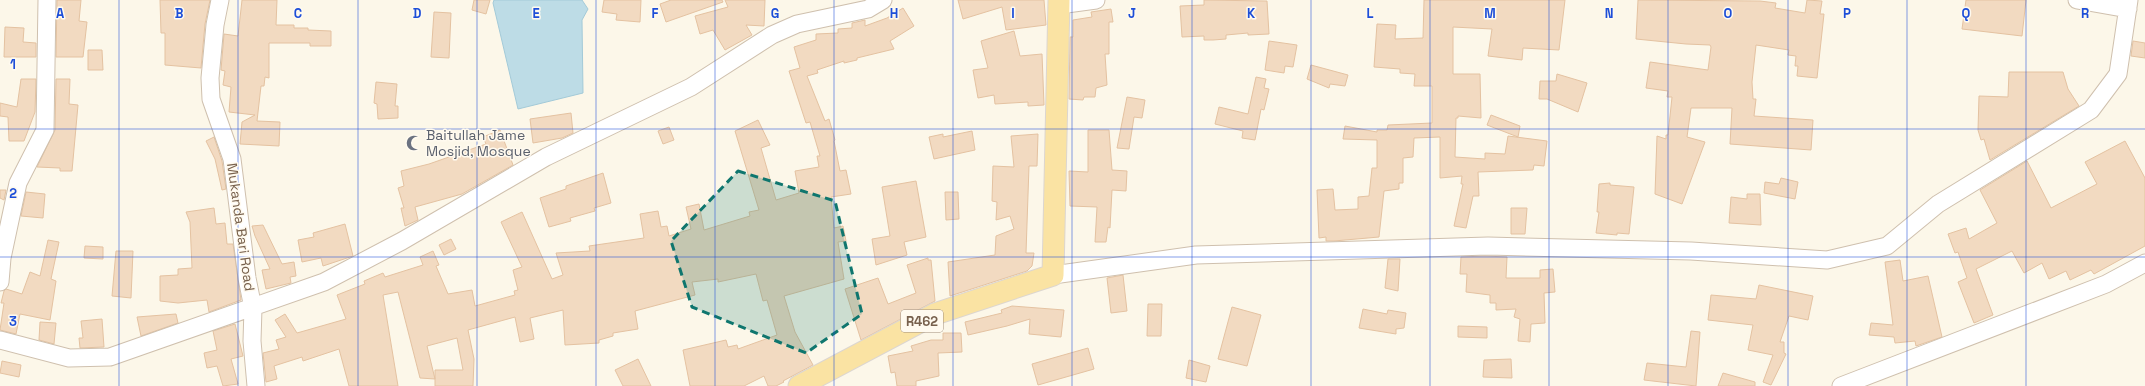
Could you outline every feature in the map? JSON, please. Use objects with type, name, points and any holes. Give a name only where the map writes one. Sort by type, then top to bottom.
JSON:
[{"type":"main road","points":[[1053,275],[1059,3]]},
{"type":"main road","name":"R462","points":[[799,386],[935,314],[1053,275]]},
{"type":"street","points":[[0,282],[2,258],[18,183],[45,130],[47,0]]},
{"type":"street","name":"Mukanda Bari Road","points":[[220,0],[215,25],[210,78],[212,99],[232,159],[247,278],[253,308],[252,341],[256,386]]},
{"type":"street","points":[[0,340],[69,358],[110,356],[184,329],[253,308],[324,282],[402,241],[546,157],[691,87],[772,35],[797,24],[868,9],[882,0]]},
{"type":"street","points":[[1059,3],[1096,0]]},
{"type":"street","points":[[1053,275],[1204,255],[1488,246],[1691,251],[1827,260],[1887,246],[1938,204],[2091,110],[2118,74],[2128,4],[2077,0]]},
{"type":"street","points":[[1841,386],[2106,284],[2145,263]]},
{"type":"highlighted area","points":[[738,171],[835,201],[862,314],[806,353],[692,307],[671,241]]},
{"type":"water","points":[[494,0],[582,0],[588,9],[582,20],[583,93],[518,109],[493,3]]},
{"type":"building","points":[[57,0],[81,0],[79,21],[87,22],[83,57],[56,57]]},
{"type":"building","points":[[160,0],[210,0],[205,24],[201,68],[165,65],[165,33],[161,33]]},
{"type":"building","points":[[242,0],[277,0],[276,25],[294,25],[294,28],[331,31],[331,46],[310,46],[310,43],[269,43],[269,78],[265,77],[264,86],[261,86],[257,121],[280,122],[279,146],[240,144],[242,122],[255,115],[229,112],[231,87],[223,85],[225,71],[221,70],[224,34],[238,36]]},
{"type":"building","points":[[474,0],[490,0],[486,14],[472,10]]},
{"type":"building","points":[[604,0],[641,0],[640,22],[616,20],[617,14],[602,12]]},
{"type":"building","points":[[671,0],[722,0],[723,2],[666,22],[660,4]]},
{"type":"building","points":[[725,0],[765,0],[764,26],[746,25],[752,35],[725,50],[713,30],[700,34],[695,16],[728,7]]},
{"type":"building","points":[[958,0],[1044,0],[1046,25],[1006,30],[1002,7],[963,19]]},
{"type":"building","points":[[1204,0],[1267,1],[1269,34],[1248,35],[1248,33],[1226,35],[1226,39],[1213,40],[1204,40],[1204,36],[1182,37],[1180,6],[1204,5]]},
{"type":"building","points":[[1424,0],[1565,0],[1559,50],[1523,48],[1522,60],[1488,56],[1492,29],[1453,27],[1453,74],[1480,74],[1481,118],[1458,116],[1458,118],[1456,118],[1455,157],[1485,159],[1485,153],[1505,154],[1508,136],[1547,141],[1544,166],[1534,165],[1533,170],[1478,172],[1479,196],[1473,196],[1466,228],[1454,226],[1463,184],[1461,184],[1462,176],[1440,178],[1440,137],[1414,138],[1413,157],[1403,158],[1403,183],[1399,183],[1399,189],[1384,191],[1379,237],[1326,241],[1326,237],[1319,238],[1317,190],[1333,189],[1335,210],[1358,209],[1358,197],[1369,196],[1372,168],[1377,168],[1377,140],[1343,139],[1345,126],[1377,132],[1377,130],[1387,130],[1388,125],[1432,123],[1432,86],[1414,86],[1415,74],[1400,73],[1400,69],[1374,67],[1377,24],[1396,25],[1395,39],[1423,38]]},
{"type":"building","points":[[1638,0],[1760,1],[1776,3],[1775,8],[1805,13],[1807,0],[1822,1],[1820,14],[1824,14],[1817,78],[1797,76],[1798,66],[1795,66],[1796,56],[1788,55],[1789,50],[1756,45],[1752,82],[1753,99],[1756,99],[1754,116],[1813,120],[1811,150],[1730,144],[1732,108],[1691,108],[1687,137],[1705,142],[1682,204],[1655,194],[1657,136],[1666,139],[1666,135],[1668,135],[1672,97],[1667,97],[1668,91],[1646,88],[1650,62],[1708,70],[1711,47],[1710,45],[1636,39]]},
{"type":"building","points":[[1966,0],[2026,0],[2022,36],[1962,29]]},
{"type":"building","points":[[903,8],[914,26],[890,41],[894,49],[857,58],[857,60],[844,63],[844,61],[817,70],[818,73],[807,76],[825,121],[829,119],[835,140],[840,171],[846,170],[851,194],[831,197],[834,228],[843,226],[846,241],[838,242],[844,279],[784,296],[795,332],[813,365],[783,381],[784,382],[776,386],[768,386],[764,376],[744,386],[690,386],[683,350],[726,340],[728,347],[737,345],[738,349],[777,335],[767,300],[763,301],[756,274],[718,282],[718,279],[692,282],[695,295],[635,311],[638,329],[613,333],[613,336],[599,340],[599,343],[565,345],[563,310],[530,318],[534,339],[520,342],[515,317],[468,330],[474,359],[473,386],[435,386],[435,379],[420,378],[398,292],[383,295],[398,386],[349,386],[339,349],[303,361],[302,357],[274,366],[277,379],[266,382],[263,353],[279,349],[276,340],[286,337],[275,320],[285,314],[297,333],[346,319],[337,295],[365,284],[364,281],[383,273],[385,277],[423,265],[420,257],[433,251],[439,265],[436,266],[448,294],[472,290],[475,306],[515,295],[514,291],[518,290],[513,270],[522,267],[501,222],[522,212],[552,279],[563,275],[556,253],[590,251],[589,246],[644,238],[640,214],[658,211],[661,227],[667,226],[669,236],[691,229],[686,207],[699,204],[704,230],[750,216],[749,212],[759,210],[735,131],[758,120],[770,145],[761,148],[776,200],[799,193],[795,171],[819,167],[817,156],[820,156],[810,122],[806,123],[789,71],[800,68],[794,47],[816,40],[816,34],[838,33],[838,29],[852,28],[852,23],[865,20],[865,26],[887,18]],"holes":[[[457,338],[463,370],[435,370],[435,379],[427,346]]]},
{"type":"building","points":[[1111,9],[1113,22],[1109,22],[1109,54],[1105,54],[1107,85],[1096,88],[1095,97],[1084,97],[1083,100],[1069,99],[1070,37],[1073,37],[1073,20],[1092,17],[1091,12]]},
{"type":"building","points":[[434,12],[451,13],[449,58],[431,57]]},
{"type":"building","points":[[5,27],[24,28],[23,42],[36,43],[36,57],[4,57]]},
{"type":"building","points":[[1014,31],[1020,56],[1042,54],[1044,105],[1028,106],[1028,102],[995,104],[994,95],[978,98],[973,70],[988,68],[981,41]]},
{"type":"building","points":[[1269,41],[1297,45],[1293,67],[1285,66],[1284,73],[1265,70]]},
{"type":"building","points":[[2133,41],[2145,43],[2145,58],[2131,56]]},
{"type":"building","points":[[88,50],[102,50],[103,70],[88,70]]},
{"type":"building","points":[[1311,65],[1348,75],[1345,86],[1330,84],[1329,88],[1307,79]]},
{"type":"building","points":[[2009,72],[2063,72],[2068,89],[2079,106],[1990,160],[1984,139],[1981,140],[1978,130],[1979,96],[2008,97]]},
{"type":"building","points":[[1557,74],[1587,83],[1578,112],[1547,99],[1539,99],[1540,81],[1556,81]]},
{"type":"building","points":[[1256,77],[1266,79],[1264,88],[1269,89],[1264,110],[1261,109],[1255,140],[1242,138],[1243,131],[1215,124],[1219,107],[1248,114]]},
{"type":"building","points":[[21,79],[36,79],[35,112],[24,141],[9,141],[8,117],[0,116],[0,103],[17,107]]},
{"type":"building","points":[[56,79],[70,79],[69,104],[78,105],[72,171],[60,171],[60,168],[37,167],[55,130]]},
{"type":"building","points":[[376,82],[397,84],[395,106],[398,106],[398,118],[378,119],[377,104],[374,103]]},
{"type":"building","points":[[1127,97],[1145,100],[1142,118],[1134,117],[1129,149],[1117,148]]},
{"type":"building","points":[[571,113],[573,133],[562,138],[533,143],[530,119]]},
{"type":"building","points":[[1491,115],[1520,126],[1518,137],[1487,125]]},
{"type":"building","points":[[669,127],[674,140],[663,144],[658,131]]},
{"type":"building","points":[[500,130],[513,165],[462,194],[415,207],[418,220],[405,226],[401,208],[404,208],[398,188],[404,186],[401,171],[429,164],[486,144],[483,137]]},
{"type":"building","points":[[1088,130],[1109,130],[1112,170],[1127,171],[1126,191],[1112,190],[1110,228],[1108,227],[1106,242],[1095,242],[1097,207],[1070,206],[1069,171],[1088,172]]},
{"type":"building","points":[[972,131],[975,150],[934,159],[929,137],[943,134],[943,137]]},
{"type":"building","points":[[1038,134],[1037,166],[1029,166],[1026,253],[1034,253],[1032,266],[1027,271],[950,296],[948,262],[995,255],[996,236],[1014,229],[1010,216],[996,220],[997,202],[992,201],[993,166],[1014,167],[1011,136]]},
{"type":"building","points":[[214,137],[222,161],[226,189],[222,190],[215,159],[206,141]]},
{"type":"building","points":[[2125,141],[2145,178],[2145,246],[2094,274],[2091,270],[2070,280],[2066,271],[2049,279],[2042,263],[2024,273],[2012,251],[1976,269],[1993,315],[1974,323],[1958,282],[1967,278],[1958,252],[1955,253],[1948,234],[1966,228],[1969,239],[1997,223],[1980,190],[2027,161],[2051,208],[2097,184],[2085,162]]},
{"type":"building","points":[[603,173],[611,203],[594,208],[595,211],[570,218],[571,221],[549,227],[540,198],[566,189],[566,186]]},
{"type":"building","points":[[1781,178],[1798,182],[1795,199],[1764,193],[1765,182],[1779,184]]},
{"type":"building","points":[[916,181],[926,237],[904,242],[907,255],[876,265],[872,239],[890,236],[882,187]]},
{"type":"building","points":[[1610,183],[1610,185],[1634,187],[1629,234],[1617,233],[1617,235],[1596,233],[1599,212],[1597,212],[1599,184]]},
{"type":"building","points":[[0,190],[6,190],[4,200],[0,198]]},
{"type":"building","points":[[26,192],[45,194],[43,218],[21,216]]},
{"type":"building","points":[[945,192],[958,192],[959,219],[946,220]]},
{"type":"building","points":[[1747,194],[1760,194],[1761,225],[1729,223],[1731,197],[1747,199]]},
{"type":"building","points":[[214,208],[216,224],[225,223],[227,244],[233,244],[241,300],[209,312],[207,300],[178,303],[160,301],[160,276],[178,275],[178,269],[192,268],[190,222],[186,212]]},
{"type":"building","points":[[1511,208],[1527,208],[1525,234],[1511,234]]},
{"type":"building","points":[[345,224],[353,256],[323,266],[321,258],[302,262],[298,240],[314,237],[313,233]]},
{"type":"building","points":[[263,225],[282,264],[294,262],[296,276],[290,277],[291,283],[266,289],[262,270],[270,269],[252,226]]},
{"type":"building","points":[[451,239],[456,249],[444,255],[439,245]]},
{"type":"building","points":[[48,240],[59,242],[51,279],[56,281],[50,320],[20,314],[16,334],[0,330],[4,303],[1,303],[4,291],[6,289],[22,294],[30,272],[40,276]]},
{"type":"building","points":[[85,246],[103,247],[103,259],[84,258]]},
{"type":"building","points":[[116,251],[133,251],[131,298],[112,296]]},
{"type":"building","points":[[1461,257],[1507,257],[1506,278],[1540,278],[1540,270],[1553,269],[1555,292],[1544,293],[1545,323],[1531,324],[1530,342],[1518,341],[1520,319],[1514,317],[1516,309],[1496,310],[1496,303],[1490,303],[1490,295],[1466,292],[1467,274],[1460,274]]},
{"type":"building","points":[[928,258],[928,260],[931,260],[935,301],[861,340],[845,289],[878,278],[888,304],[916,293],[907,265]]},
{"type":"building","points":[[1388,259],[1400,259],[1398,291],[1385,288]]},
{"type":"building","points":[[1900,260],[1903,281],[1928,276],[1942,337],[1916,346],[1915,341],[1895,343],[1894,337],[1869,335],[1871,323],[1893,325],[1885,262]]},
{"type":"building","points":[[1123,275],[1127,311],[1111,313],[1107,278]]},
{"type":"building","points":[[1759,285],[1813,296],[1808,320],[1789,316],[1780,342],[1784,342],[1784,353],[1786,354],[1771,385],[1763,382],[1773,355],[1748,350],[1753,325],[1708,320],[1711,295],[1756,299]]},
{"type":"building","points":[[1148,304],[1162,304],[1161,336],[1147,336]]},
{"type":"building","points":[[1012,306],[1064,310],[1061,337],[1029,334],[1030,319],[968,335],[965,322],[1002,313],[1001,310]]},
{"type":"building","points":[[1232,307],[1261,315],[1247,366],[1218,359]]},
{"type":"building","points":[[1363,309],[1387,314],[1388,310],[1406,313],[1404,328],[1396,329],[1396,334],[1359,328]]},
{"type":"building","points":[[176,314],[178,323],[141,336],[137,317]]},
{"type":"building","points":[[102,319],[104,347],[80,348],[79,338],[83,338],[81,321]]},
{"type":"building","points":[[40,322],[56,323],[54,344],[39,340]]},
{"type":"building","points":[[235,324],[243,356],[231,359],[238,384],[223,386],[217,366],[207,368],[204,353],[217,350],[213,331]]},
{"type":"building","points":[[1458,326],[1487,327],[1487,338],[1458,337]]},
{"type":"building","points":[[1691,331],[1700,332],[1696,386],[1644,380],[1647,363],[1686,367]]},
{"type":"building","points":[[943,333],[961,333],[962,352],[938,353],[939,376],[916,381],[916,386],[897,386],[895,372],[891,373],[888,356],[913,351],[911,346],[931,340],[943,340]]},
{"type":"building","points":[[1088,348],[1094,369],[1038,385],[1032,364]]},
{"type":"building","points":[[638,359],[651,386],[623,386],[615,370]]},
{"type":"building","points":[[1511,359],[1512,378],[1483,377],[1484,360]]},
{"type":"building","points":[[1189,360],[1210,366],[1206,382],[1186,378]]},
{"type":"building","points":[[2,361],[21,365],[19,377],[0,373]]},
{"type":"building","points":[[1723,373],[1755,382],[1755,386],[1718,386]]},
{"type":"place","name":"Baitullah Jame Mosjid, Mosque","points":[[414,143]]}]
